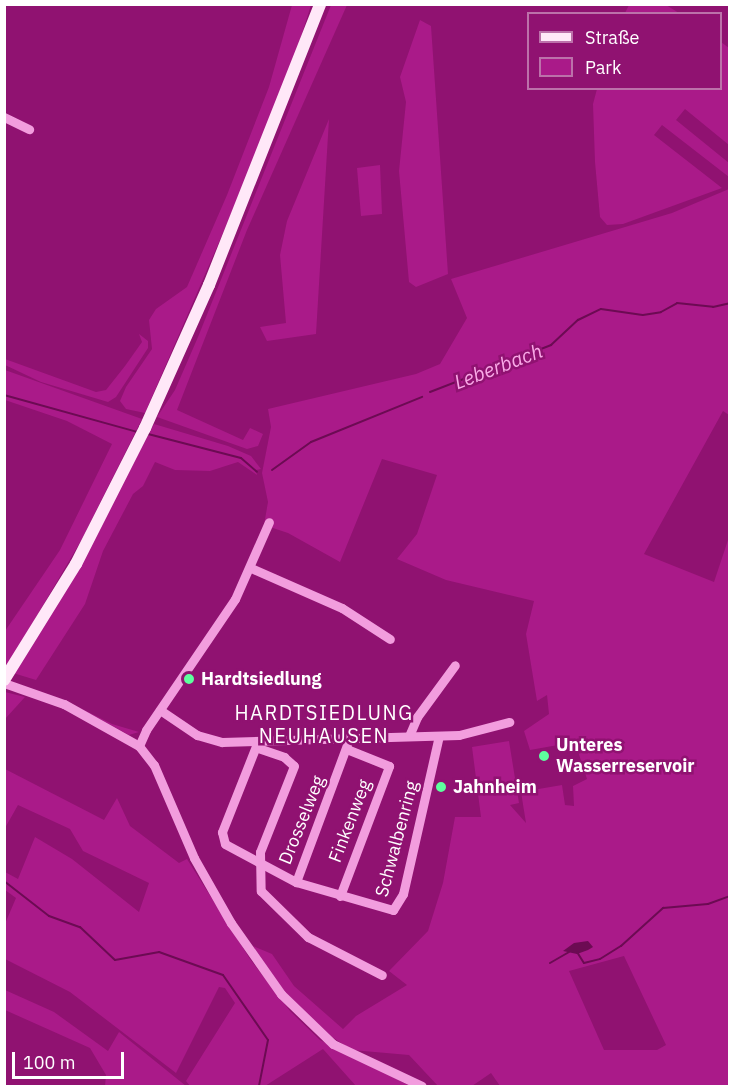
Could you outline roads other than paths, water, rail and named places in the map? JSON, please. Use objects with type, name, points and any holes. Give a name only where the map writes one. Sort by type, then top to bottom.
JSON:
[{"type":"main road","points":[[4,682],[71,573],[159,399],[320,4]]},
{"type":"street","points":[[4,117],[29,129]]},
{"type":"street","points":[[139,746],[160,710],[227,613],[251,568],[269,522]]},
{"type":"street","points":[[251,568],[342,608],[390,639]]},
{"type":"street","points":[[410,736],[417,717],[455,665]]},
{"type":"street","points":[[4,682],[78,711],[139,746],[154,765],[199,868],[231,923],[281,994],[333,1044],[422,1086]]},
{"type":"street","points":[[160,710],[209,740],[258,744],[344,737],[459,735],[509,722]]},
{"type":"street","name":"Schwalbenring","points":[[258,744],[222,839],[230,848],[296,882],[393,910],[401,902],[439,736]]},
{"type":"street","points":[[344,737],[349,750]]},
{"type":"street","points":[[258,744],[284,757],[294,766],[257,861],[261,891],[290,921],[316,942],[382,975]]},
{"type":"street","name":"Finkenweg","points":[[340,896],[389,766],[349,750]]},
{"type":"street","name":"Drosselweg","points":[[296,882],[349,750]]},
{"type":"waterway","name":"Leberbach","points":[[430,392],[551,345],[578,320],[601,309],[643,315],[661,312],[677,303],[713,307],[730,303]]},
{"type":"waterway","name":"Leberbach","points":[[4,395],[137,432]]},
{"type":"waterway","name":"Leberbach","points":[[272,470],[311,442],[422,397]]},
{"type":"waterway","name":"Leberbach","points":[[148,434],[241,458],[257,472]]},
{"type":"waterway","points":[[4,881],[49,916],[80,927],[115,960],[159,952],[223,975],[268,1040],[259,1086]]},
{"type":"waterway","points":[[577,952],[584,963],[600,959],[621,946],[663,908],[708,904],[730,896]]},
{"type":"waterway","points":[[550,963],[569,952]]},
{"type":"place","name":"Hardtsiedlung","points":[[189,679]]},
{"type":"place","name":"Unteres Wasserreservoir","points":[[544,756]]},
{"type":"place","name":"Jahnheim","points":[[441,787]]},
{"type":"district","name":"HARDTSIEDLUNG NEUHAUSEN","points":[[324,724]]}]
